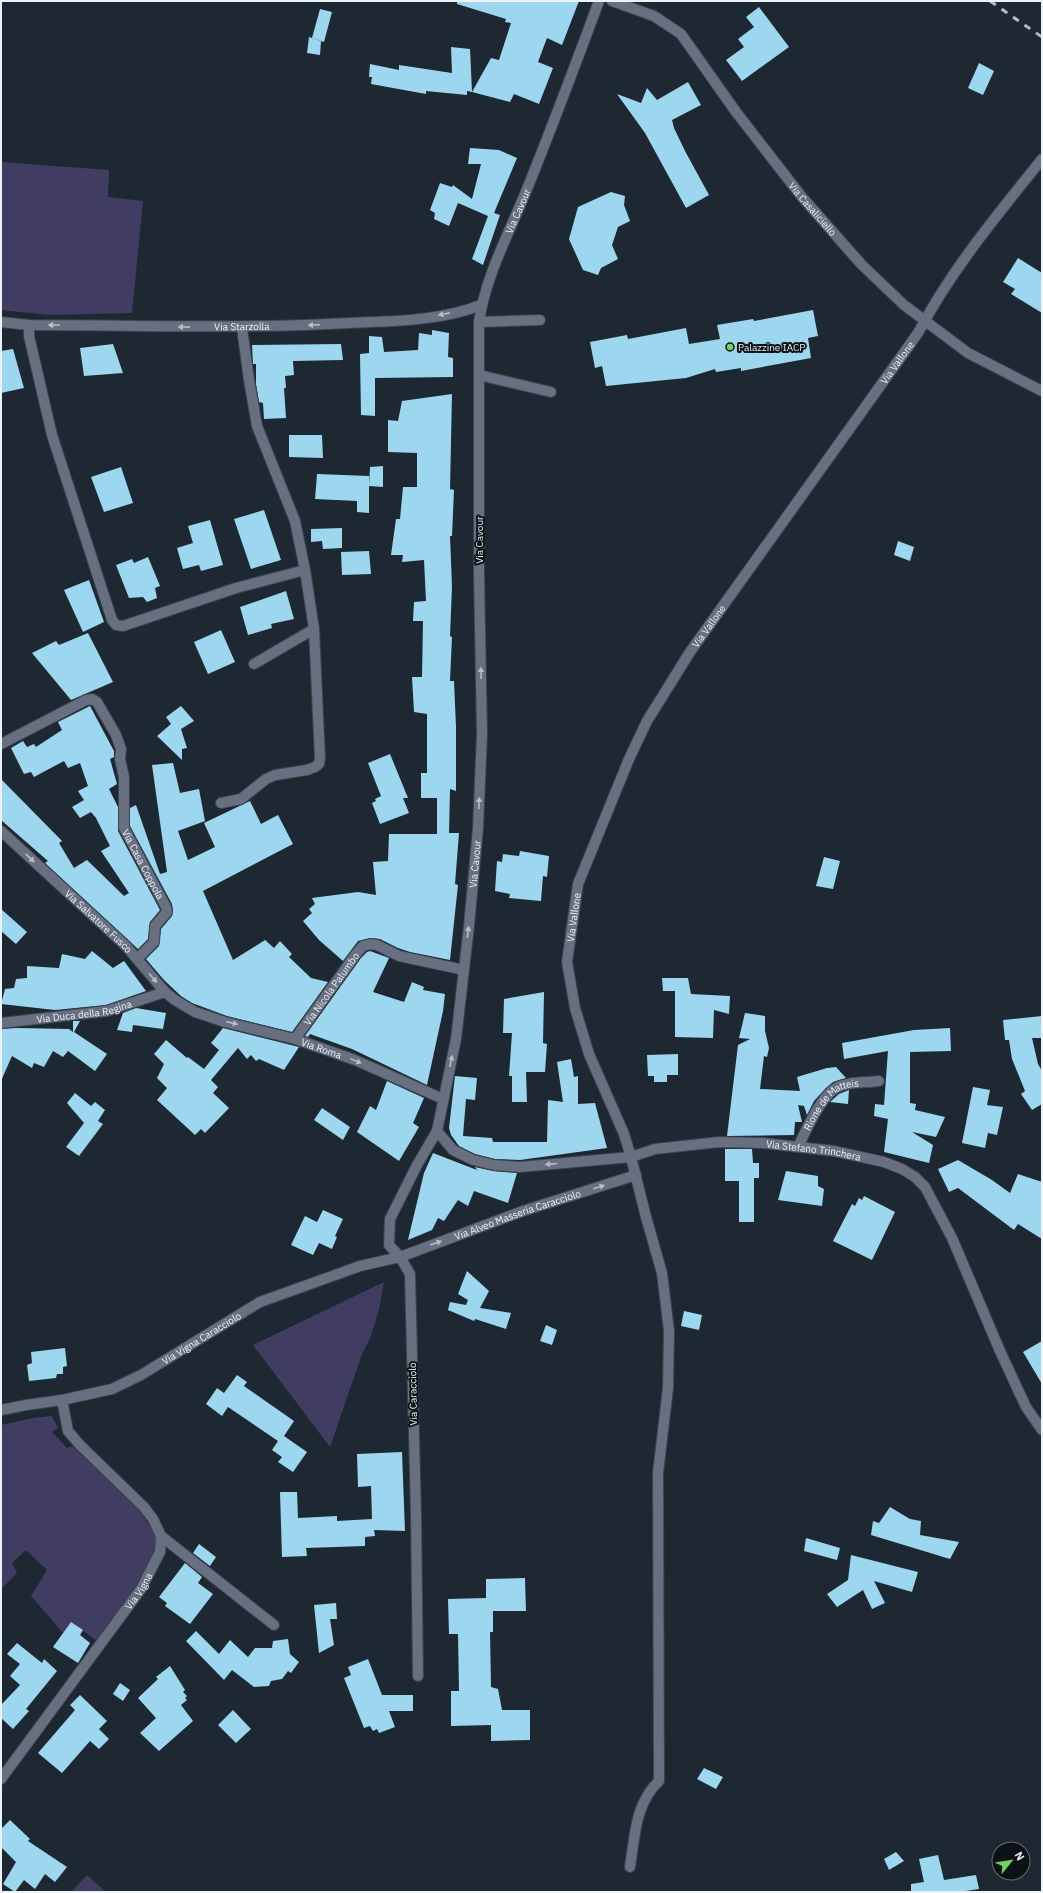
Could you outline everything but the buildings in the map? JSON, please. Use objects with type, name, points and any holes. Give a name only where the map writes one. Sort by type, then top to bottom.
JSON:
[{"type":"street","name":"Via Cavour","points":[[437,1131],[456,1039],[478,828],[482,734],[479,375],[479,322],[481,305],[555,118],[599,1]]},
{"type":"street","name":"Via Casaliciello","points":[[612,1],[654,16],[681,34],[736,112],[802,197],[862,265],[904,305],[968,353],[1042,391]]},
{"type":"street","name":"Via Vallone","points":[[630,1867],[639,1813],[649,1791],[659,1781],[657,1622],[658,1474],[668,1388],[669,1331],[662,1273],[631,1157],[624,1134],[589,1054],[575,1008],[567,962],[578,884],[629,759],[647,720],[690,652],[918,333],[934,301],[1005,205],[1042,159]]},
{"type":"street","name":"Via Starzolla","points":[[1,322],[29,325],[242,328],[399,321],[466,310],[481,305]]},
{"type":"street","points":[[479,322],[540,320]]},
{"type":"street","points":[[29,325],[30,336],[52,435],[112,620],[116,625],[123,626],[236,588],[305,570]]},
{"type":"street","points":[[221,803],[241,799],[266,779],[275,775],[307,770],[319,764],[314,629],[305,570],[295,521],[257,426],[242,328]]},
{"type":"street","points":[[479,375],[551,392]]},
{"type":"street","points":[[254,664],[314,629]]},
{"type":"street","name":"Via Casa Coppola","points":[[1,744],[86,700],[92,699],[97,702],[116,735],[121,749],[120,759],[124,790],[124,828],[166,907],[164,916],[155,926],[154,942],[137,959]]},
{"type":"street","name":"Via Salvatore Fusco","points":[[1,831],[126,946],[165,992],[195,1012]]},
{"type":"street","name":"Via Nicola Palumbo","points":[[295,1039],[363,946],[370,944],[377,945],[399,956],[464,970]]},
{"type":"street","name":"Via Duca della Regina","points":[[1,1023],[107,1011],[165,992]]},
{"type":"street","name":"Via Roma","points":[[195,1012],[225,1022],[295,1039],[355,1060],[443,1099]]},
{"type":"street","name":"Rione de Matteis","points":[[798,1147],[811,1120],[824,1100],[835,1088],[848,1084],[879,1082]]},
{"type":"street","name":"Via Stefano Trinchera","points":[[437,1131],[453,1150],[473,1160],[494,1165],[520,1167],[631,1157],[655,1149],[720,1142],[763,1143],[834,1151],[884,1162],[915,1177],[926,1187],[952,1238],[1000,1351],[1026,1407],[1042,1430]]},
{"type":"street","name":"Via Caracciolo","points":[[418,1676],[416,1515],[410,1274],[400,1257],[389,1245],[390,1219],[417,1165],[437,1131]]},
{"type":"street","name":"Via Alveo Masseria Caracciolo","points":[[400,1257],[523,1212],[636,1175]]},
{"type":"street","name":"Via Vigna Caracciolo","points":[[1,1410],[62,1400],[99,1392],[126,1384],[260,1302],[360,1266],[400,1257]]},
{"type":"street","points":[[62,1400],[68,1430],[80,1445],[144,1507],[153,1519],[161,1536],[274,1625]]},
{"type":"street","name":"Via Vigna","points":[[1,1779],[141,1589],[160,1552],[161,1536]]},
{"type":"shaded area","points":[[1,162],[109,170],[108,197],[143,201],[132,313],[50,315],[1,310]]},
{"type":"shaded area","points":[[384,1282],[379,1309],[371,1336],[362,1354],[330,1447],[253,1345]]},
{"type":"shaded area","points":[[52,1416],[58,1428],[52,1432],[67,1448],[72,1446],[138,1507],[155,1535],[155,1554],[131,1593],[96,1640],[71,1622],[63,1633],[31,1596],[47,1570],[26,1550],[12,1563],[17,1573],[1,1589],[1,1425],[33,1418]]},
{"type":"shaded area","points":[[87,1875],[106,1892],[71,1892]]},
{"type":"railway","points":[[990,1],[1042,37]]},
{"type":"place","name":"Palazzine IACP","points":[[730,347]]}]
